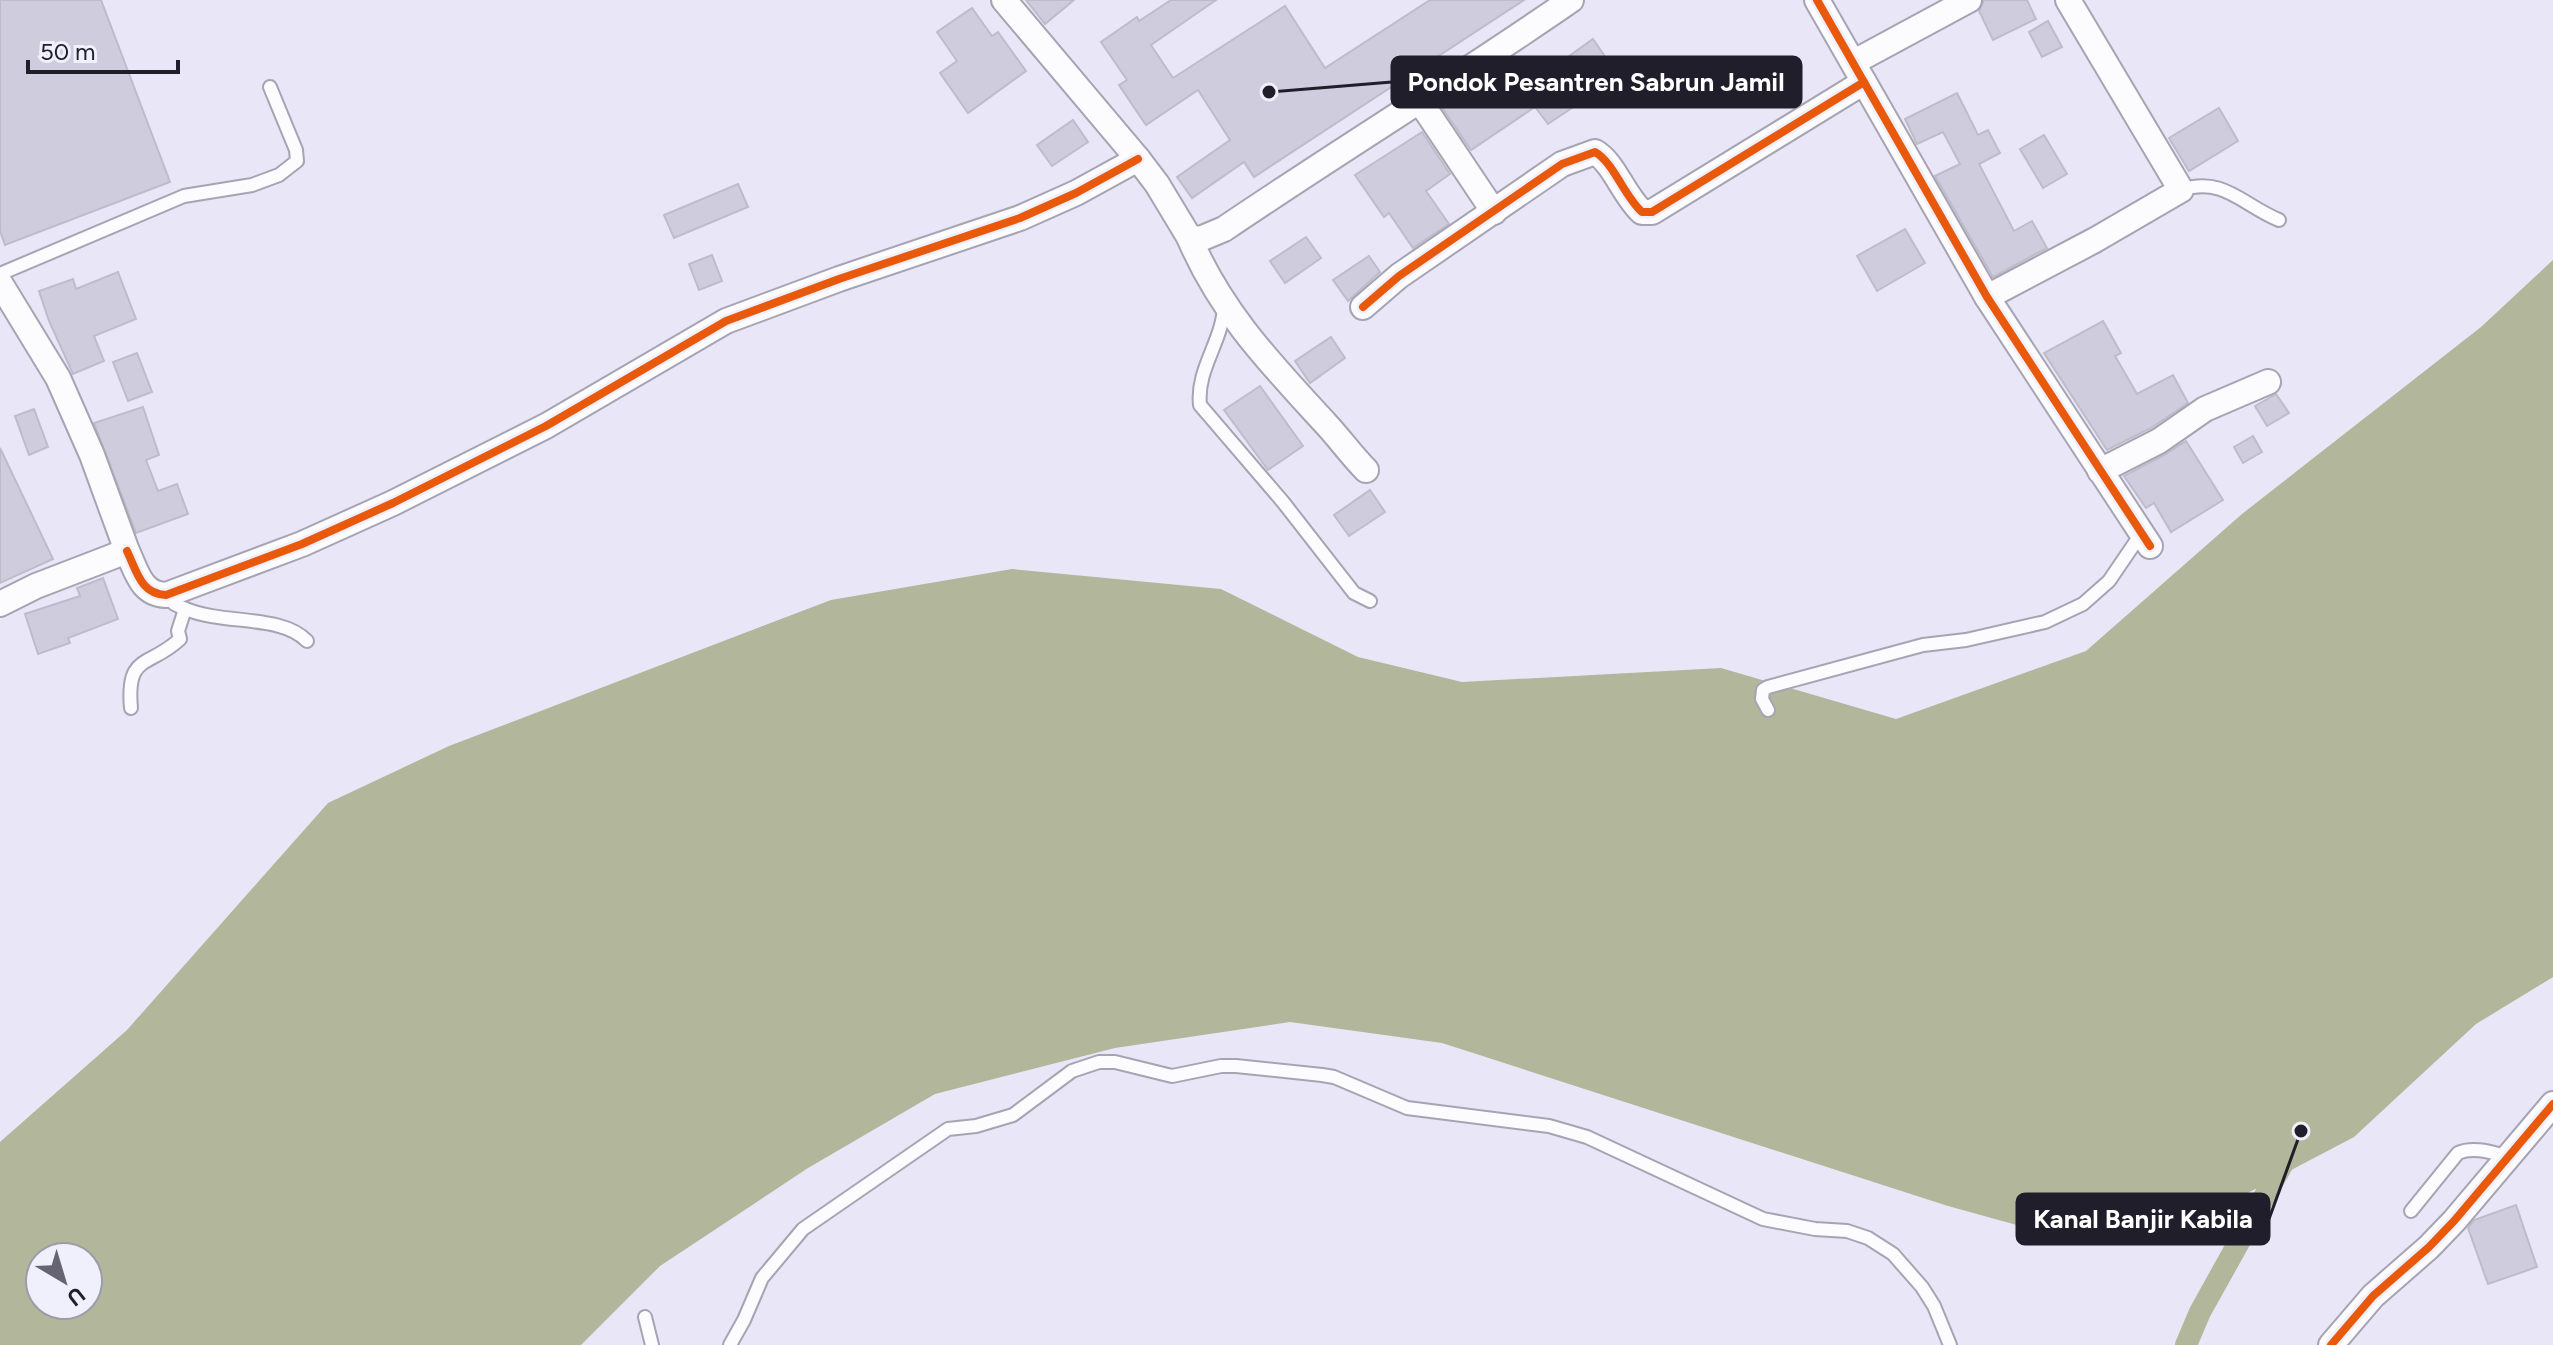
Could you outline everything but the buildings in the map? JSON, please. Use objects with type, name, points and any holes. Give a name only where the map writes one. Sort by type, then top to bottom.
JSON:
[{"type":"street","points":[[1004,0],[1157,184],[1189,237],[1198,259],[1264,358],[1366,470]]},
{"type":"street","points":[[1189,237],[1200,239],[1224,229],[1419,100],[1491,57],[1571,0]]},
{"type":"street","points":[[1817,0],[1987,297],[2146,540]]},
{"type":"street","points":[[1363,307],[1399,276],[1562,164],[1595,152],[1603,157],[1629,201],[1642,212],[1652,212],[1969,0]]},
{"type":"street","points":[[1987,297],[2181,190],[2068,0]]},
{"type":"street","points":[[1419,100],[1494,212]]},
{"type":"street","points":[[0,283],[58,378],[92,455],[127,551],[145,588],[176,602],[393,503],[546,426],[726,321],[1020,218],[1076,193],[1138,159]]},
{"type":"street","points":[[2100,471],[2159,441],[2205,409],[2268,382]]},
{"type":"street","points":[[0,604],[36,586],[127,551]]},
{"type":"street","points":[[2331,1345],[2373,1296],[2437,1239],[2553,1104]]},
{"type":"lane","points":[[0,274],[184,196],[252,185],[291,168],[297,161],[296,150],[270,87]]},
{"type":"lane","points":[[2181,190],[2197,185],[2214,186],[2237,195],[2257,211],[2279,220]]},
{"type":"lane","points":[[1224,301],[1224,313],[1215,343],[1203,368],[1200,405],[1283,502],[1354,593],[1370,601]]},
{"type":"lane","points":[[1768,710],[1762,699],[1763,690],[1768,687],[1923,645],[1966,640],[2045,622],[2083,604],[2146,540]]},
{"type":"lane","points":[[176,602],[199,616],[296,630],[307,641]]},
{"type":"lane","points":[[131,708],[129,684],[140,662],[180,639],[176,602]]},
{"type":"lane","points":[[730,1345],[762,1278],[803,1229],[948,1129],[976,1126],[1013,1115],[1072,1071],[1099,1062],[1115,1062],[1172,1076],[1221,1066],[1322,1075],[1334,1077],[1407,1108],[1549,1126],[1587,1137],[1763,1219],[1815,1229],[1847,1231],[1868,1238],[1893,1254],[1922,1287],[1934,1306],[1950,1345]]},
{"type":"lane","points":[[2411,1211],[2458,1153],[2476,1150],[2510,1157]]},
{"type":"lane","points":[[645,1317],[652,1345]]},
{"type":"shaded area","points":[[2553,260],[2553,977],[2476,1024],[2354,1137],[2204,1216],[2035,1230],[1948,1206],[1442,1043],[1290,1022],[1115,1048],[935,1094],[808,1168],[660,1266],[581,1345],[0,1345],[0,1142],[127,1030],[328,803],[449,746],[831,600],[1012,569],[1221,589],[1358,657],[1462,682],[1721,668],[1896,719],[2086,651],[2242,514],[2481,327]]},
{"type":"waterway","points":[[2186,1345],[2200,1312],[2287,1156]]},
{"type":"cycle path","points":[[1817,0],[1987,297],[2150,546]]},
{"type":"cycle path","points":[[1363,307],[1399,276],[1562,164],[1595,152],[1608,164],[1642,212],[1652,212],[1864,82]]},
{"type":"cycle path","points":[[127,551],[145,586],[166,595],[302,544],[393,503],[546,426],[726,321],[1020,218],[1076,193],[1138,159]]},
{"type":"cycle path","points":[[2331,1345],[2373,1296],[2454,1221],[2553,1104]]},
{"type":"place","name":"Pondok Pesantren Sabrun Jamil","points":[[1269,92]]},
{"type":"place","name":"Kanal Banjir Kabila","points":[[2301,1131]]}]
